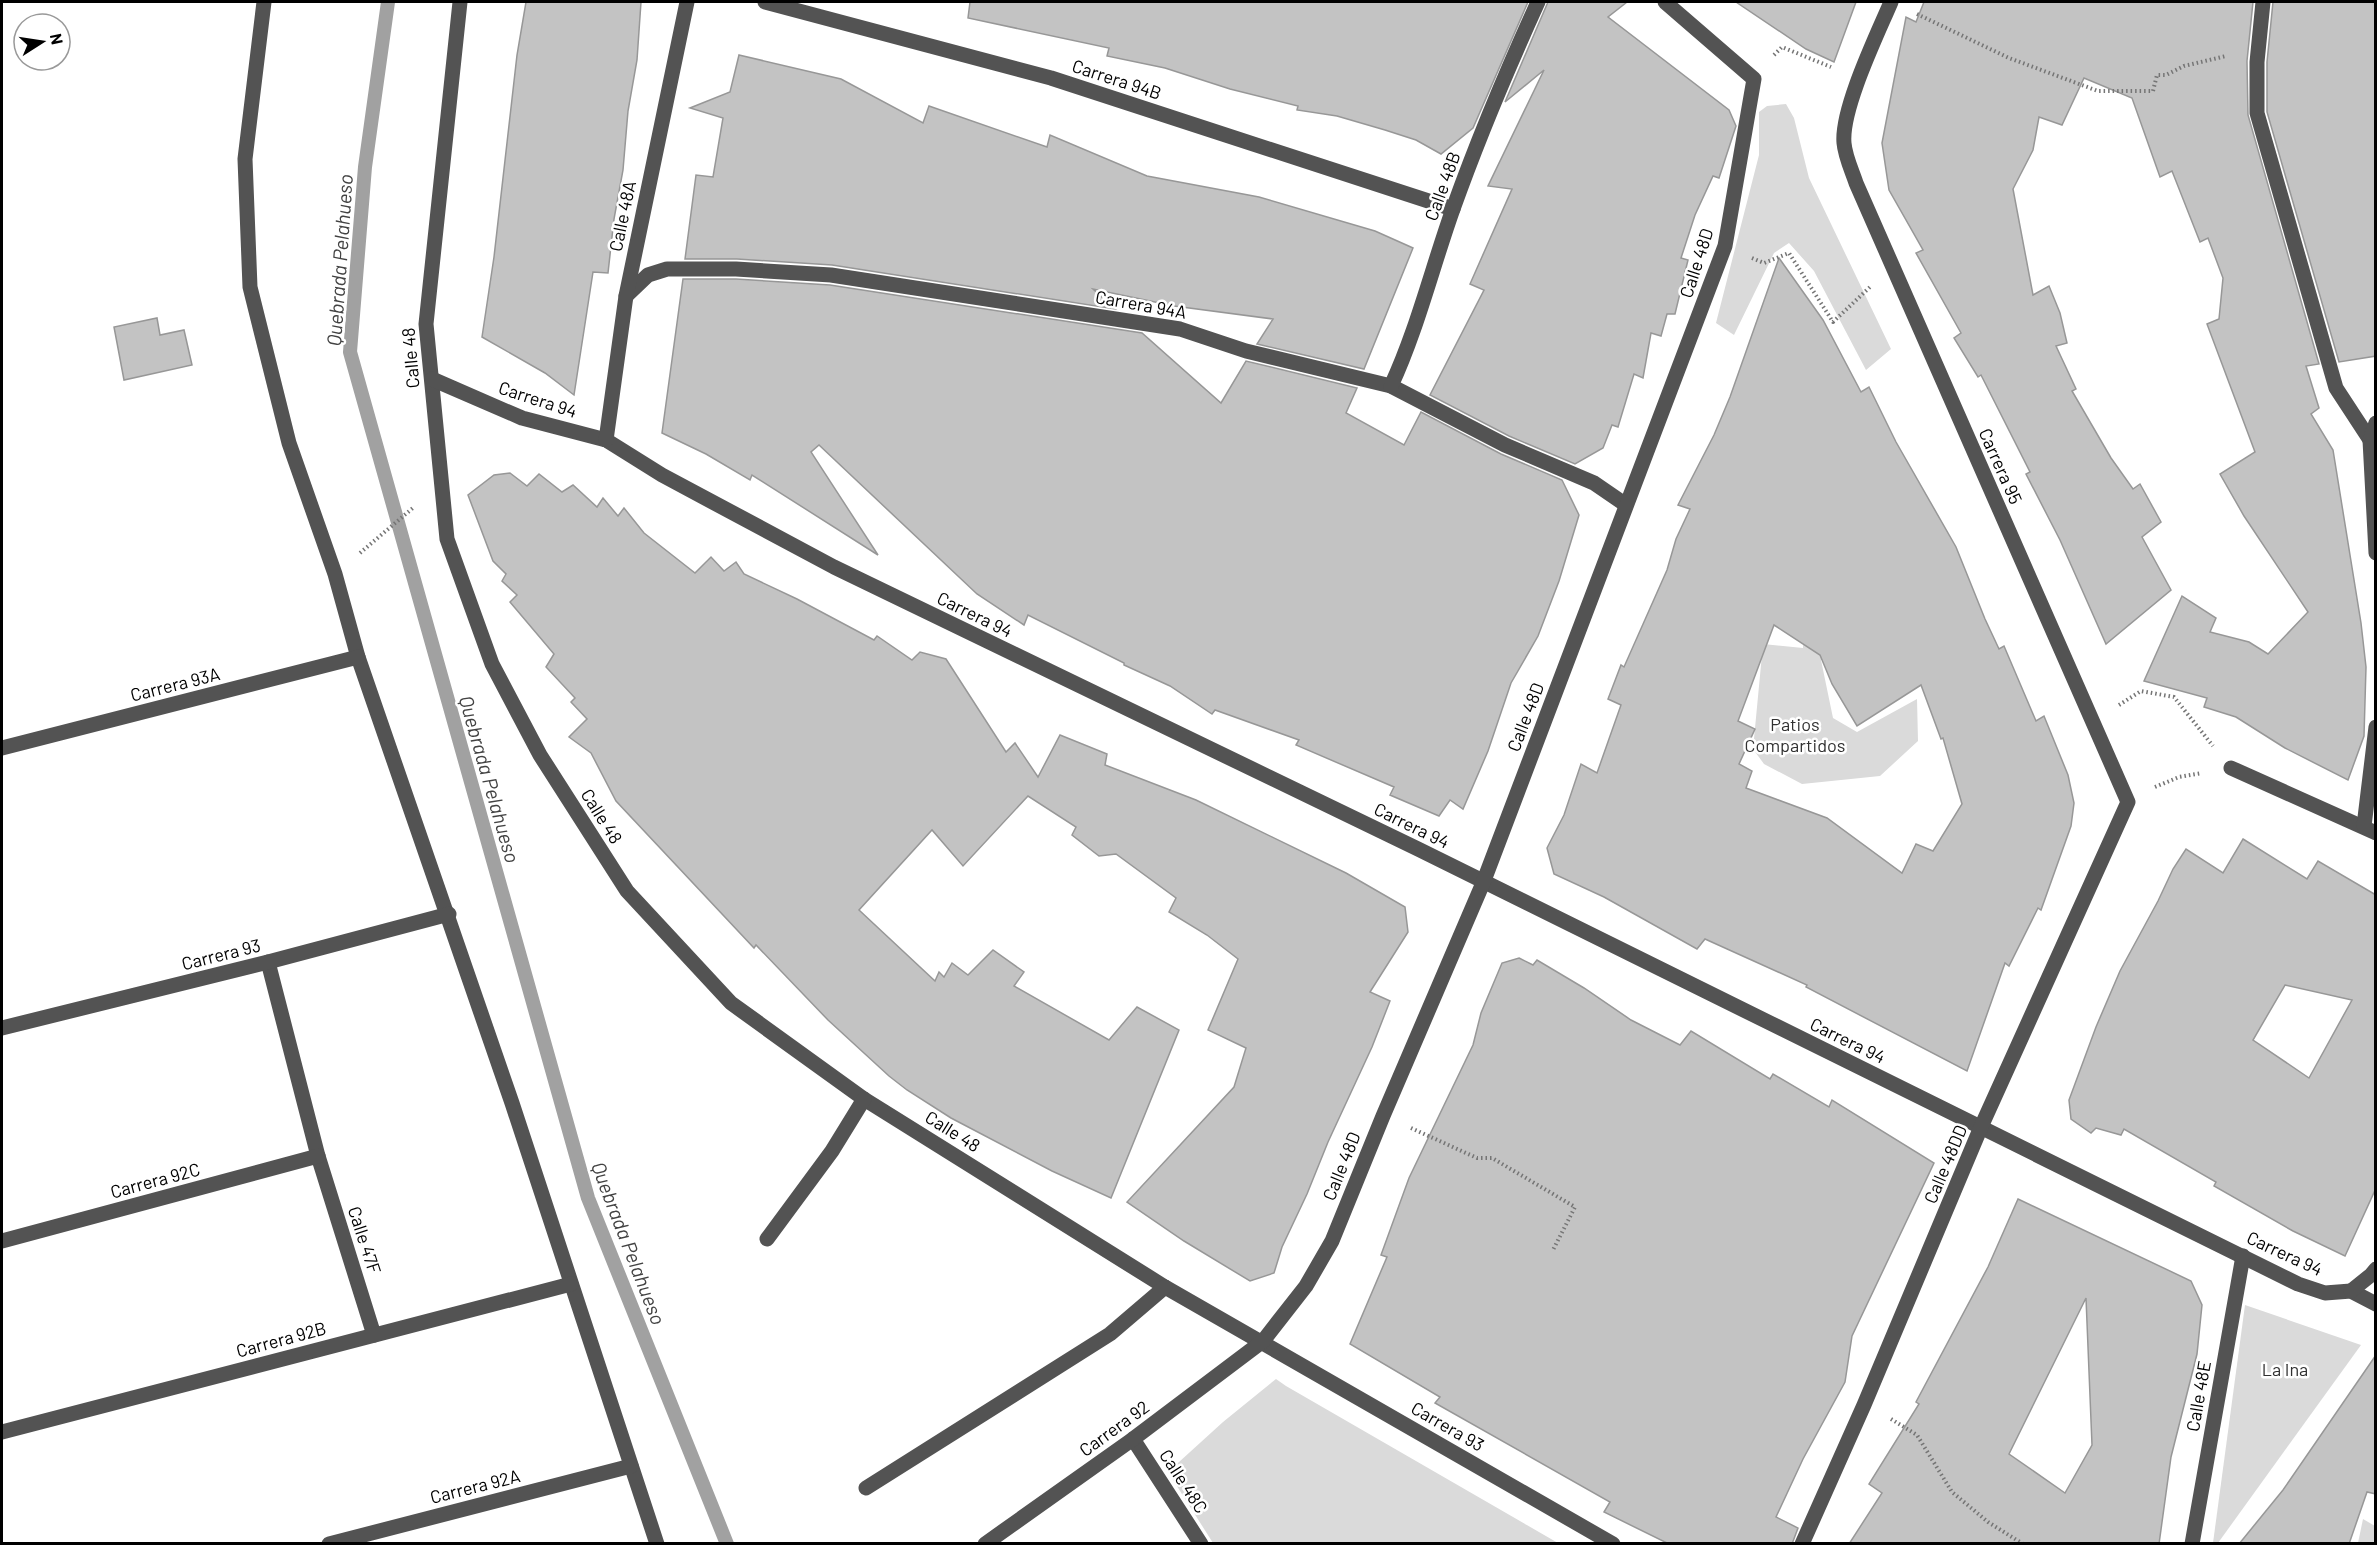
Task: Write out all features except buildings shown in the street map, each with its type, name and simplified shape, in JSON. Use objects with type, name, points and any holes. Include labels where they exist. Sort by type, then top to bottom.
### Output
[{"type":"street","points":[[264,2],[245,159],[250,287],[289,443],[335,574],[358,657],[449,914],[657,1544]]},
{"type":"street","name":"Calle 48","points":[[460,2],[426,324],[447,539],[492,664],[540,755],[627,891],[732,1003],[864,1099],[1165,1287],[1263,1341]]},
{"type":"street","name":"Calle 48A","points":[[606,440],[626,296],[687,2]]},
{"type":"street","name":"Carrera 94B","points":[[765,2],[1051,78],[1453,209]]},
{"type":"street","name":"Calle 48B","points":[[1391,386],[1403,360],[1453,209],[1498,90],[1538,2]]},
{"type":"street","points":[[1665,2],[1754,79]]},
{"type":"street","points":[[1859,79],[1891,2]]},
{"type":"street","points":[[2263,2],[2257,62],[2257,113],[2336,388],[2370,440]]},
{"type":"street","name":"Calle 48D","points":[[1263,1341],[1306,1286],[1332,1241],[1483,883],[1725,246],[1754,79]]},
{"type":"street","name":"Carrera 95","points":[[1859,79],[1845,122],[1844,143],[1856,183],[2128,802]]},
{"type":"street","name":"Carrera 94A","points":[[626,296],[648,276],[667,269],[736,269],[831,275],[1180,329],[1246,351],[1391,386],[1505,445],[1594,483],[1626,505]]},
{"type":"street","name":"Carrera 94","points":[[432,379],[522,418],[606,440],[662,475],[834,567],[2298,1284],[2325,1293],[2351,1291],[2376,1304]]},
{"type":"street","points":[[2376,423],[2370,440],[2376,553]]},
{"type":"street","name":"Carrera 93A","points":[[2,748],[358,657]]},
{"type":"street","points":[[2231,768],[2370,830],[2376,727]]},
{"type":"street","name":"Calle 48DD","points":[[1802,1544],[1864,1405],[1981,1127],[2128,802]]},
{"type":"street","name":"Carrera 93","points":[[2,1028],[449,914]]},
{"type":"street","name":"Calle 47F","points":[[268,962],[318,1156],[374,1335]]},
{"type":"street","points":[[767,1239],[832,1151],[864,1099]]},
{"type":"street","name":"Carrera 92C","points":[[2,1241],[318,1156]]},
{"type":"street","name":"Calle 48E","points":[[2192,1544],[2243,1256]]},
{"type":"street","points":[[2351,1291],[2372,1275],[2376,1269]]},
{"type":"street","name":"Carrera 92B","points":[[2,1432],[571,1284]]},
{"type":"street","points":[[866,1488],[1110,1334],[1165,1287]]},
{"type":"street","name":"Carrera 93","points":[[1263,1341],[1613,1544]]},
{"type":"street","name":"Carrera 92","points":[[986,1544],[1133,1439],[1263,1341]]},
{"type":"street","name":"Calle 48C","points":[[1133,1439],[1202,1544]]},
{"type":"street","name":"Carrera 92A","points":[[328,1544],[631,1466]]},
{"type":"path","points":[[1914,12],[2009,58],[2098,91],[2153,91],[2157,75],[2166,75],[2184,66],[2233,55],[2257,62]]},
{"type":"path","points":[[1754,79],[1782,47],[1859,79]]},
{"type":"path","points":[[1725,246],[1764,263],[1789,253],[1833,322],[1892,266]]},
{"type":"path","points":[[335,574],[442,483]]},
{"type":"path","points":[[2093,722],[2102,724],[2115,707],[2141,691],[2174,697],[2231,768],[2179,777],[2147,790],[2128,802]]},
{"type":"path","points":[[1383,1116],[1477,1158],[1492,1158],[1575,1207],[1553,1250]]},
{"type":"path","points":[[1864,1405],[1904,1425],[1917,1435],[1952,1492],[1988,1522],[2023,1544]]},
{"type":"green space","points":[[1786,104],[1794,118],[1809,178],[1891,349],[1866,370],[1814,271],[1789,243],[1774,253],[1734,335],[1716,323],[1759,155],[1759,112],[1767,106]]},
{"type":"green space","name":"Patios Compartidos","points":[[1803,567],[1856,626],[1821,660],[1833,718],[1857,732],[1917,699],[1918,741],[1880,776],[1802,784],[1764,764],[1753,749],[1763,644],[1803,648]]},
{"type":"green space","name":"La Ina","points":[[2245,1305],[2361,1345],[2218,1543],[2213,1543]]},
{"type":"green space","points":[[1276,1379],[1558,1543],[1213,1543],[1168,1472],[1223,1422]]},
{"type":"green space","points":[[2363,1519],[2375,1526],[2375,1543],[2358,1543]]},
{"type":"waterway","name":"Quebrada Pelahueso","points":[[388,2],[365,167],[350,352],[588,1198],[727,1544]]}]
